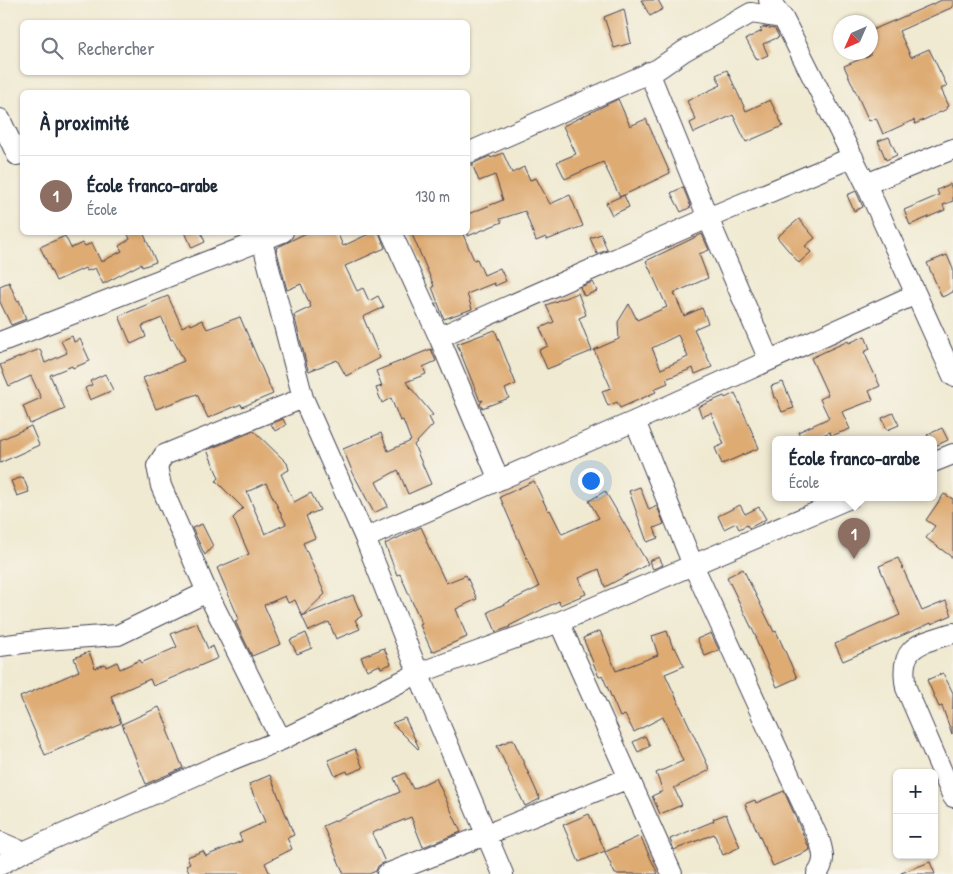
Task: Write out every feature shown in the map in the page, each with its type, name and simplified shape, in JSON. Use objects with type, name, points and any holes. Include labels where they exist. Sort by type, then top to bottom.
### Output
[{"type":"street","points":[[769,0],[783,18],[866,184],[953,376]]},
{"type":"street","points":[[470,152],[650,72],[752,13],[783,18]]},
{"type":"street","points":[[650,72],[708,218],[770,360]]},
{"type":"street","points":[[0,119],[13,156]]},
{"type":"street","points":[[866,184],[953,149]]},
{"type":"street","points":[[439,338],[708,218],[852,157]]},
{"type":"street","points":[[392,235],[439,338],[499,480]]},
{"type":"street","points":[[0,342],[256,237],[303,398],[365,538],[418,673],[503,874]]},
{"type":"street","points":[[365,538],[635,421],[916,294]]},
{"type":"street","points":[[281,740],[207,592],[161,486],[157,466],[164,455],[303,398]]},
{"type":"street","points":[[635,421],[693,565],[820,842],[824,856],[822,867],[817,874]]},
{"type":"street","points":[[937,460],[953,454]]},
{"type":"street","points":[[0,865],[23,852],[221,764],[281,740],[418,673],[559,622],[843,501]]},
{"type":"street","points":[[0,646],[45,640],[118,635],[207,592]]},
{"type":"street","points":[[559,622],[672,874]]},
{"type":"street","points":[[953,633],[914,648],[905,658],[903,673],[906,688],[953,797]]},
{"type":"street","points":[[387,874],[629,778]]},
{"type":"street","points":[[0,842],[23,852]]},
{"type":"building","points":[[641,0],[658,0],[663,9],[650,16]]},
{"type":"building","points":[[942,0],[953,0],[953,7],[899,31],[911,57],[929,49],[947,86],[941,89],[949,106],[946,107],[947,109],[915,124],[914,120],[883,134],[876,118],[869,121],[844,66],[858,60],[878,60],[878,28]]},
{"type":"building","points":[[624,9],[631,43],[614,48],[604,17]]},
{"type":"building","points":[[764,27],[775,29],[779,37],[763,44],[768,55],[757,60],[746,39],[762,31],[760,29]]},
{"type":"building","points":[[727,70],[746,111],[770,100],[783,126],[746,142],[733,115],[694,133],[690,123],[696,120],[687,101],[721,85],[716,75]]},
{"type":"building","points":[[618,99],[630,126],[646,119],[670,173],[620,197],[603,162],[565,179],[557,162],[576,154],[563,126]]},
{"type":"building","points":[[889,137],[897,155],[886,160],[878,141]]},
{"type":"building","points":[[503,153],[512,173],[524,167],[530,180],[536,178],[550,204],[570,195],[583,226],[547,240],[546,237],[536,241],[525,211],[500,219],[502,222],[468,236],[470,235],[470,213],[503,200],[495,175],[479,181],[472,164],[490,156],[491,158]]},
{"type":"building","points":[[950,184],[953,192],[953,201],[943,205],[945,210],[910,225],[904,210],[939,195],[937,190]]},
{"type":"building","points":[[683,187],[691,207],[681,212],[671,193]]},
{"type":"building","points":[[856,191],[863,207],[854,211],[847,195]]},
{"type":"building","points":[[624,195],[629,207],[612,215],[606,203]]},
{"type":"building","points":[[799,219],[815,238],[805,246],[811,252],[799,263],[777,237]]},
{"type":"building","points":[[601,234],[607,250],[597,254],[590,238]]},
{"type":"building","points":[[702,234],[709,250],[699,254],[708,278],[674,293],[684,316],[702,308],[708,323],[694,329],[712,367],[695,374],[693,368],[666,379],[668,383],[654,389],[656,392],[620,408],[617,402],[608,406],[602,391],[611,388],[594,350],[619,339],[618,322],[629,304],[637,320],[667,307],[646,261]],"holes":[[[678,335],[688,357],[661,369],[652,348]]]},
{"type":"building","points":[[128,235],[144,235],[156,262],[142,267],[141,264],[103,284],[95,268],[87,271],[85,268],[56,281],[40,247],[65,236],[71,248],[83,243],[85,246],[92,243],[101,262],[122,251],[119,246],[130,239]]},
{"type":"building","points":[[186,235],[202,235],[205,242],[192,248]]},
{"type":"building","points":[[302,235],[338,235],[343,246],[367,235],[380,235],[385,248],[345,266],[357,291],[363,288],[369,301],[378,296],[384,307],[363,317],[380,358],[346,376],[337,360],[309,371],[294,315],[311,307],[301,284],[287,290],[276,248]]},
{"type":"building","points":[[412,235],[463,235],[474,260],[477,259],[484,275],[500,268],[506,281],[495,286],[494,283],[467,294],[472,309],[444,319],[432,287],[434,286]]},
{"type":"building","points":[[947,255],[953,269],[953,292],[942,297],[927,263]]},
{"type":"building","points":[[9,282],[17,301],[19,300],[26,319],[11,325],[0,302],[0,286]]},
{"type":"building","points":[[593,282],[597,291],[584,296],[580,287]]},
{"type":"building","points":[[578,293],[586,315],[579,318],[592,351],[547,369],[539,350],[548,346],[540,328],[554,322],[546,305]]},
{"type":"building","points":[[168,296],[182,327],[202,320],[207,329],[240,317],[273,394],[242,407],[241,404],[208,418],[197,394],[156,409],[143,378],[184,361],[173,339],[171,340],[162,318],[142,326],[146,337],[131,344],[119,316]]},
{"type":"building","points":[[495,330],[516,384],[505,389],[509,398],[482,408],[480,404],[483,400],[480,401],[457,344]]},
{"type":"building","points":[[72,336],[74,342],[80,339],[90,361],[50,375],[65,409],[30,424],[23,406],[41,398],[31,376],[9,386],[0,365],[40,349],[45,363],[67,353],[61,341]]},
{"type":"building","points":[[865,336],[870,349],[864,352],[880,386],[869,391],[873,400],[842,412],[850,429],[831,436],[830,432],[820,436],[800,436],[798,432],[829,418],[820,399],[828,395],[811,358],[848,341],[849,343]]},
{"type":"building","points":[[431,349],[436,361],[423,367],[426,374],[406,382],[433,415],[429,417],[433,425],[414,445],[431,484],[408,494],[398,470],[376,482],[388,506],[374,513],[343,449],[381,433],[388,451],[411,441],[403,420],[400,421],[391,398],[382,403],[376,388],[382,386],[376,371]]},
{"type":"building","points":[[105,374],[113,390],[90,400],[85,388],[92,385],[90,381]]},
{"type":"building","points":[[783,382],[794,408],[782,412],[776,398],[774,398],[771,386]]},
{"type":"building","points":[[735,393],[759,448],[722,464],[715,448],[724,444],[711,413],[702,417],[698,407]]},
{"type":"building","points":[[893,413],[899,425],[887,430],[882,418]]},
{"type":"building","points":[[283,419],[286,425],[275,431],[271,424]]},
{"type":"building","points":[[31,426],[39,445],[0,463],[0,440]]},
{"type":"building","points":[[942,428],[948,440],[937,445],[937,436],[927,435]]},
{"type":"building","points":[[254,431],[287,463],[289,470],[281,474],[294,502],[311,493],[320,510],[306,516],[315,538],[303,543],[325,594],[302,616],[295,600],[288,603],[285,596],[264,605],[281,644],[252,656],[235,621],[239,619],[217,568],[249,554],[233,518],[243,508],[216,481],[219,478],[207,450]],"holes":[[[266,483],[286,524],[265,534],[247,492]]]},
{"type":"building","points":[[23,477],[29,492],[17,496],[11,481]]},
{"type":"building","points":[[534,481],[548,511],[550,510],[562,534],[599,518],[589,501],[605,491],[648,564],[605,587],[599,569],[579,578],[586,594],[560,605],[559,601],[510,627],[496,632],[488,612],[539,587],[500,497]]},
{"type":"building","points":[[640,487],[649,510],[657,506],[664,524],[654,528],[658,538],[647,542],[629,491]]},
{"type":"building","points":[[944,494],[953,499],[953,558],[926,538],[935,526],[926,520]]},
{"type":"building","points":[[740,505],[745,514],[759,507],[766,519],[749,528],[747,525],[739,529],[736,523],[724,529],[718,516]]},
{"type":"building","points":[[202,524],[213,546],[205,555],[192,528]]},
{"type":"building","points":[[421,527],[446,583],[466,575],[477,599],[456,609],[467,637],[432,652],[420,625],[422,624],[400,574],[397,575],[385,544]]},
{"type":"building","points":[[659,557],[663,565],[653,569],[649,561]]},
{"type":"building","points":[[898,558],[922,611],[946,601],[952,615],[843,661],[835,644],[900,615],[879,566]]},
{"type":"building","points":[[743,569],[774,632],[776,631],[797,678],[777,687],[757,639],[727,577]]},
{"type":"building","points":[[353,595],[362,616],[355,620],[360,629],[336,639],[329,622],[309,631],[302,616]]},
{"type":"building","points":[[197,623],[208,649],[213,646],[218,658],[153,686],[150,679],[111,696],[121,723],[45,755],[20,697],[79,671],[74,658],[89,652],[95,668],[105,664],[106,667],[117,662],[120,669],[140,660],[141,663],[177,647],[171,634]]},
{"type":"building","points":[[600,631],[616,671],[658,655],[652,636],[667,631],[673,648],[675,647],[684,666],[665,674],[710,770],[674,788],[682,805],[660,814],[652,796],[663,791],[656,773],[683,761],[663,717],[634,732],[625,715],[620,717],[602,675],[599,677],[583,638]]},
{"type":"building","points":[[306,633],[312,648],[297,654],[290,640]]},
{"type":"building","points":[[711,633],[719,650],[705,656],[697,639]]},
{"type":"building","points":[[384,648],[391,664],[381,668],[380,665],[367,670],[361,657]]},
{"type":"building","points":[[943,673],[953,693],[952,734],[942,706],[939,707],[927,680]]},
{"type":"building","points":[[159,707],[183,768],[146,784],[122,724]]},
{"type":"building","points":[[405,718],[419,748],[418,749],[392,723]]},
{"type":"building","points":[[645,736],[650,746],[638,752],[633,742]]},
{"type":"building","points":[[513,739],[540,799],[525,806],[497,746]]},
{"type":"building","points":[[355,749],[363,768],[348,774],[347,771],[335,776],[328,760]]},
{"type":"building","points":[[405,773],[413,789],[436,778],[461,832],[423,847],[411,817],[372,833],[385,862],[378,866],[376,871],[369,874],[344,874],[323,826],[400,792],[394,778]]},
{"type":"building","points":[[270,775],[294,835],[287,838],[292,849],[265,863],[270,874],[190,874],[186,865],[190,863],[187,857],[203,851],[206,856],[242,841],[239,834],[265,822],[249,784]]},
{"type":"building","points":[[784,791],[810,850],[773,866],[745,804],[755,800],[756,803]]},
{"type":"building","points":[[589,814],[605,851],[579,862],[563,825]]},
{"type":"building","points":[[726,814],[740,847],[723,855],[714,834],[674,850],[670,839],[714,821],[713,819]]},
{"type":"building","points":[[640,836],[658,874],[615,874],[605,852]]},
{"type":"building","points":[[930,862],[935,874],[901,874],[901,873]]},
{"type":"place","name":"École franco-arabe","points":[[854,559]]}]
